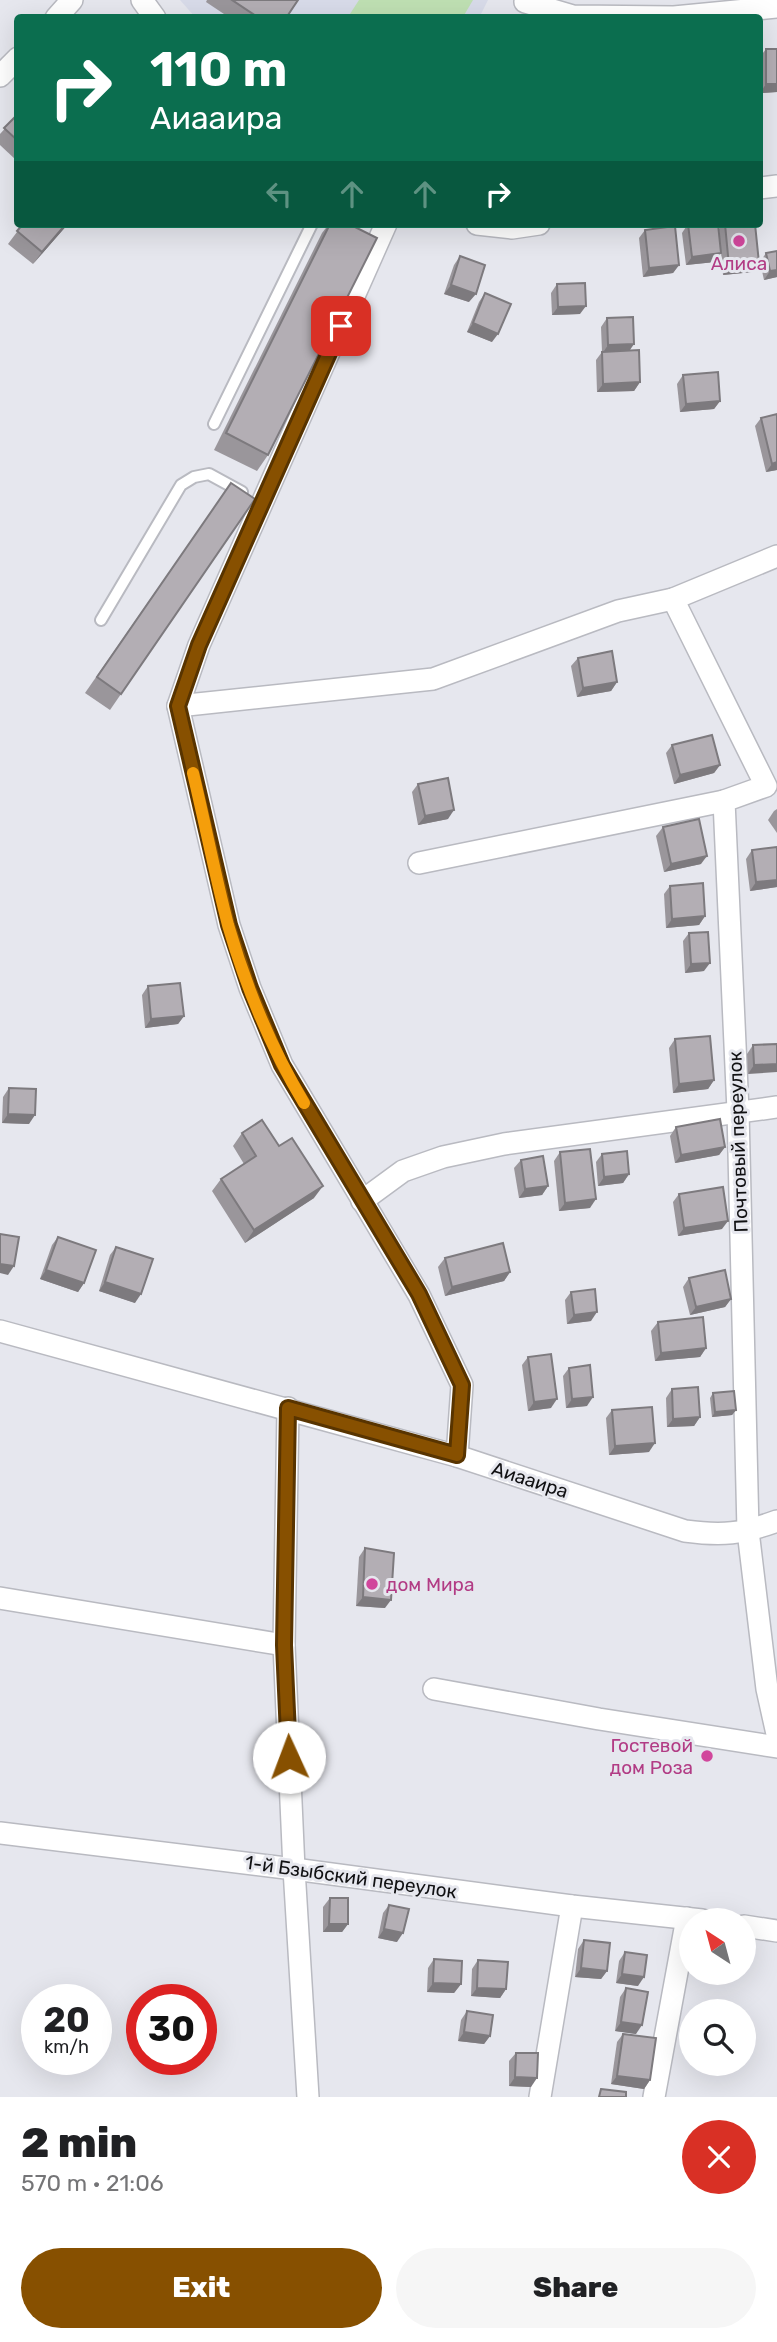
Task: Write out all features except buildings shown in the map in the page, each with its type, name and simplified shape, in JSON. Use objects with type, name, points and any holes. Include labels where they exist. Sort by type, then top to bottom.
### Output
[{"type":"street","points":[[60,14],[72,0]]},
{"type":"street","points":[[522,7],[562,14]]},
{"type":"street","points":[[711,14],[777,7]]},
{"type":"street","points":[[0,76],[14,62]]},
{"type":"street","points":[[384,228],[199,645],[178,706],[229,925],[250,988],[282,1065],[419,1294],[462,1385],[457,1455]]},
{"type":"street","points":[[178,706],[433,679],[618,611],[673,599],[777,556]]},
{"type":"street","points":[[419,863],[724,801],[771,788],[673,599]]},
{"type":"street","name":"Почтовый переулок","points":[[724,801],[738,1111],[748,1531],[767,1689],[777,1734]]},
{"type":"street","points":[[362,1201],[403,1171],[443,1157],[504,1144],[777,1107]]},
{"type":"street","name":"Аиааира","points":[[0,1331],[457,1455],[685,1531],[718,1535],[748,1531],[777,1521]]},
{"type":"street","points":[[288,1408],[284,1645],[293,1868],[308,2097]]},
{"type":"street","points":[[0,1598],[284,1645]]},
{"type":"street","points":[[434,1689],[777,1747]]},
{"type":"street","name":"1-й Бзыбский переулок","points":[[0,1833],[679,1917]]},
{"type":"street","points":[[540,2097],[572,1906]]},
{"type":"street","points":[[756,1928],[777,1931]]},
{"type":"street","points":[[654,2097],[680,1985]]},
{"type":"lane","points":[[214,424],[310,228]]},
{"type":"lane","points":[[102,620],[181,485],[187,480],[209,474],[262,503]]},
{"type":"shaded area","points":[[180,0],[488,0],[481,14],[192,14]]},
{"type":"green space","points":[[359,0],[473,0],[465,14],[350,14]]},
{"type":"slow traffic","points":[[193,773],[229,925],[250,988],[282,1065],[304,1103]]},
{"type":"place","name":"Алиса","points":[[739,241]]},
{"type":"place","name":"дом Мира","points":[[372,1584]]},
{"type":"place","name":"Гостевой дом Роза","points":[[707,1756]]},
{"type":"route","points":[[289,1757],[284,1645],[288,1408],[457,1455],[462,1385],[419,1294],[282,1065],[250,988],[229,925],[178,706],[199,645],[341,326]]}]
